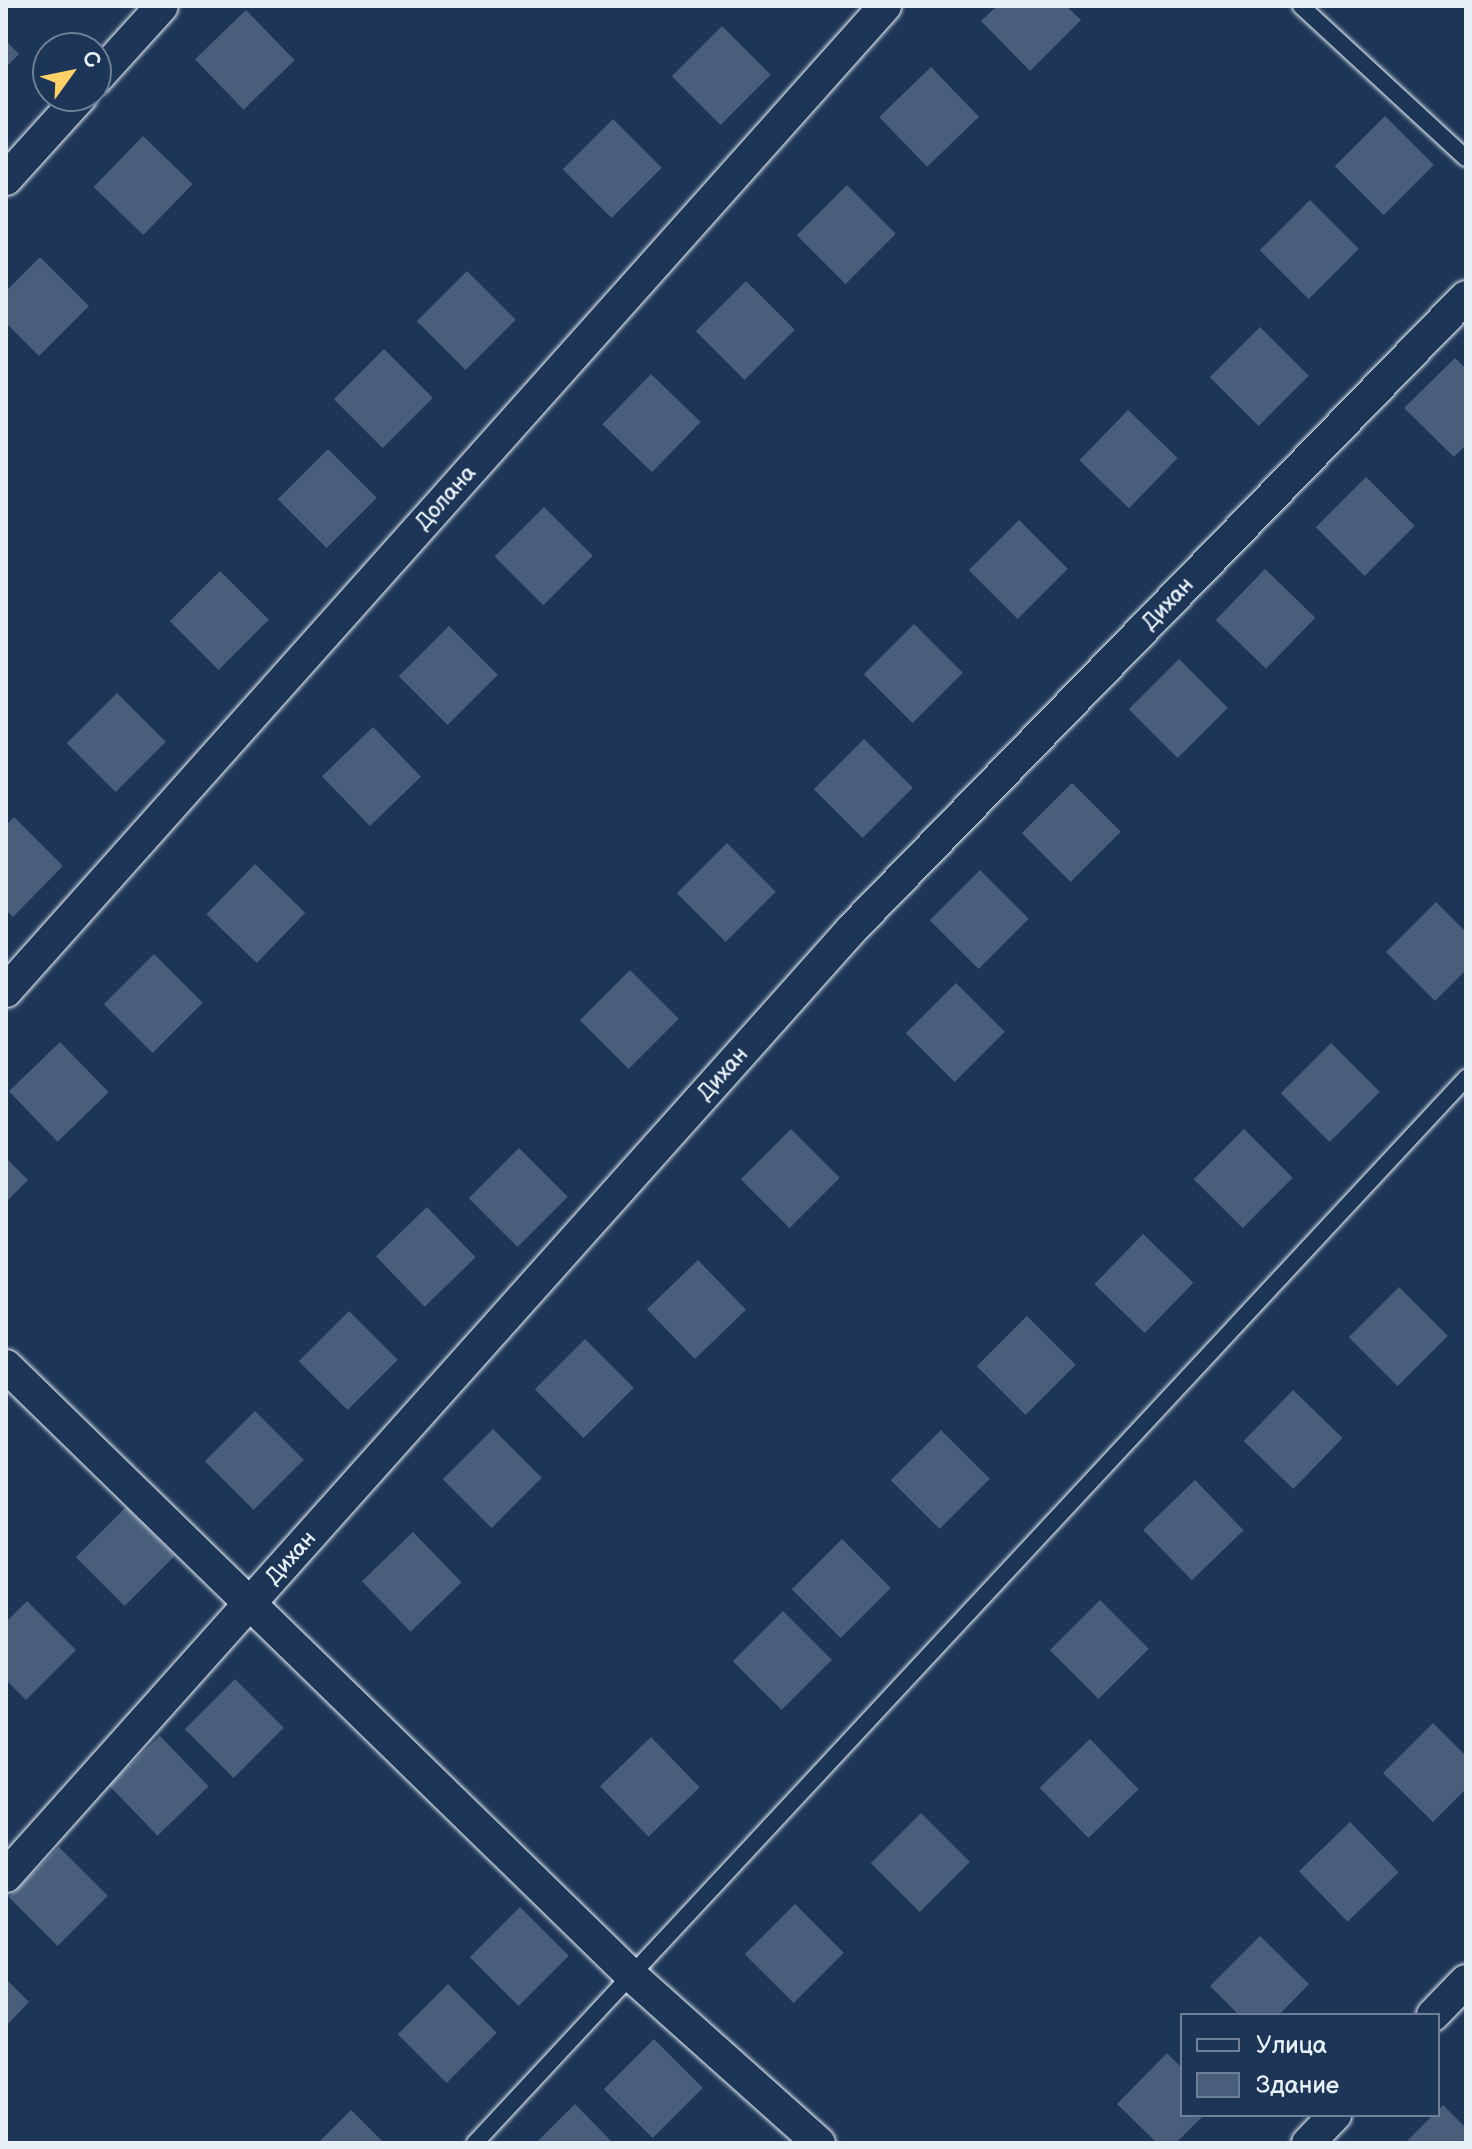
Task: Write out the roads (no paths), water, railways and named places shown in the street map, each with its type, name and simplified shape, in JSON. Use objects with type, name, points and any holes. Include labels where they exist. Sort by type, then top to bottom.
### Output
[{"type":"street","points":[[112,61],[162,6]]},
{"type":"street","name":"Долана","points":[[6,991],[885,6]]},
{"type":"street","points":[[6,179],[67,112]]},
{"type":"street","name":"Дихан","points":[[6,1876],[852,929],[1466,297]]},
{"type":"street","points":[[6,1366],[632,1976],[819,2143]]},
{"type":"street","points":[[1435,2013],[1466,1981]]},
{"type":"street","points":[[1308,2143],[1333,2117]]},
{"type":"lane","points":[[1301,6],[1466,158]]},
{"type":"lane","points":[[475,2143],[1466,1078]]}]
